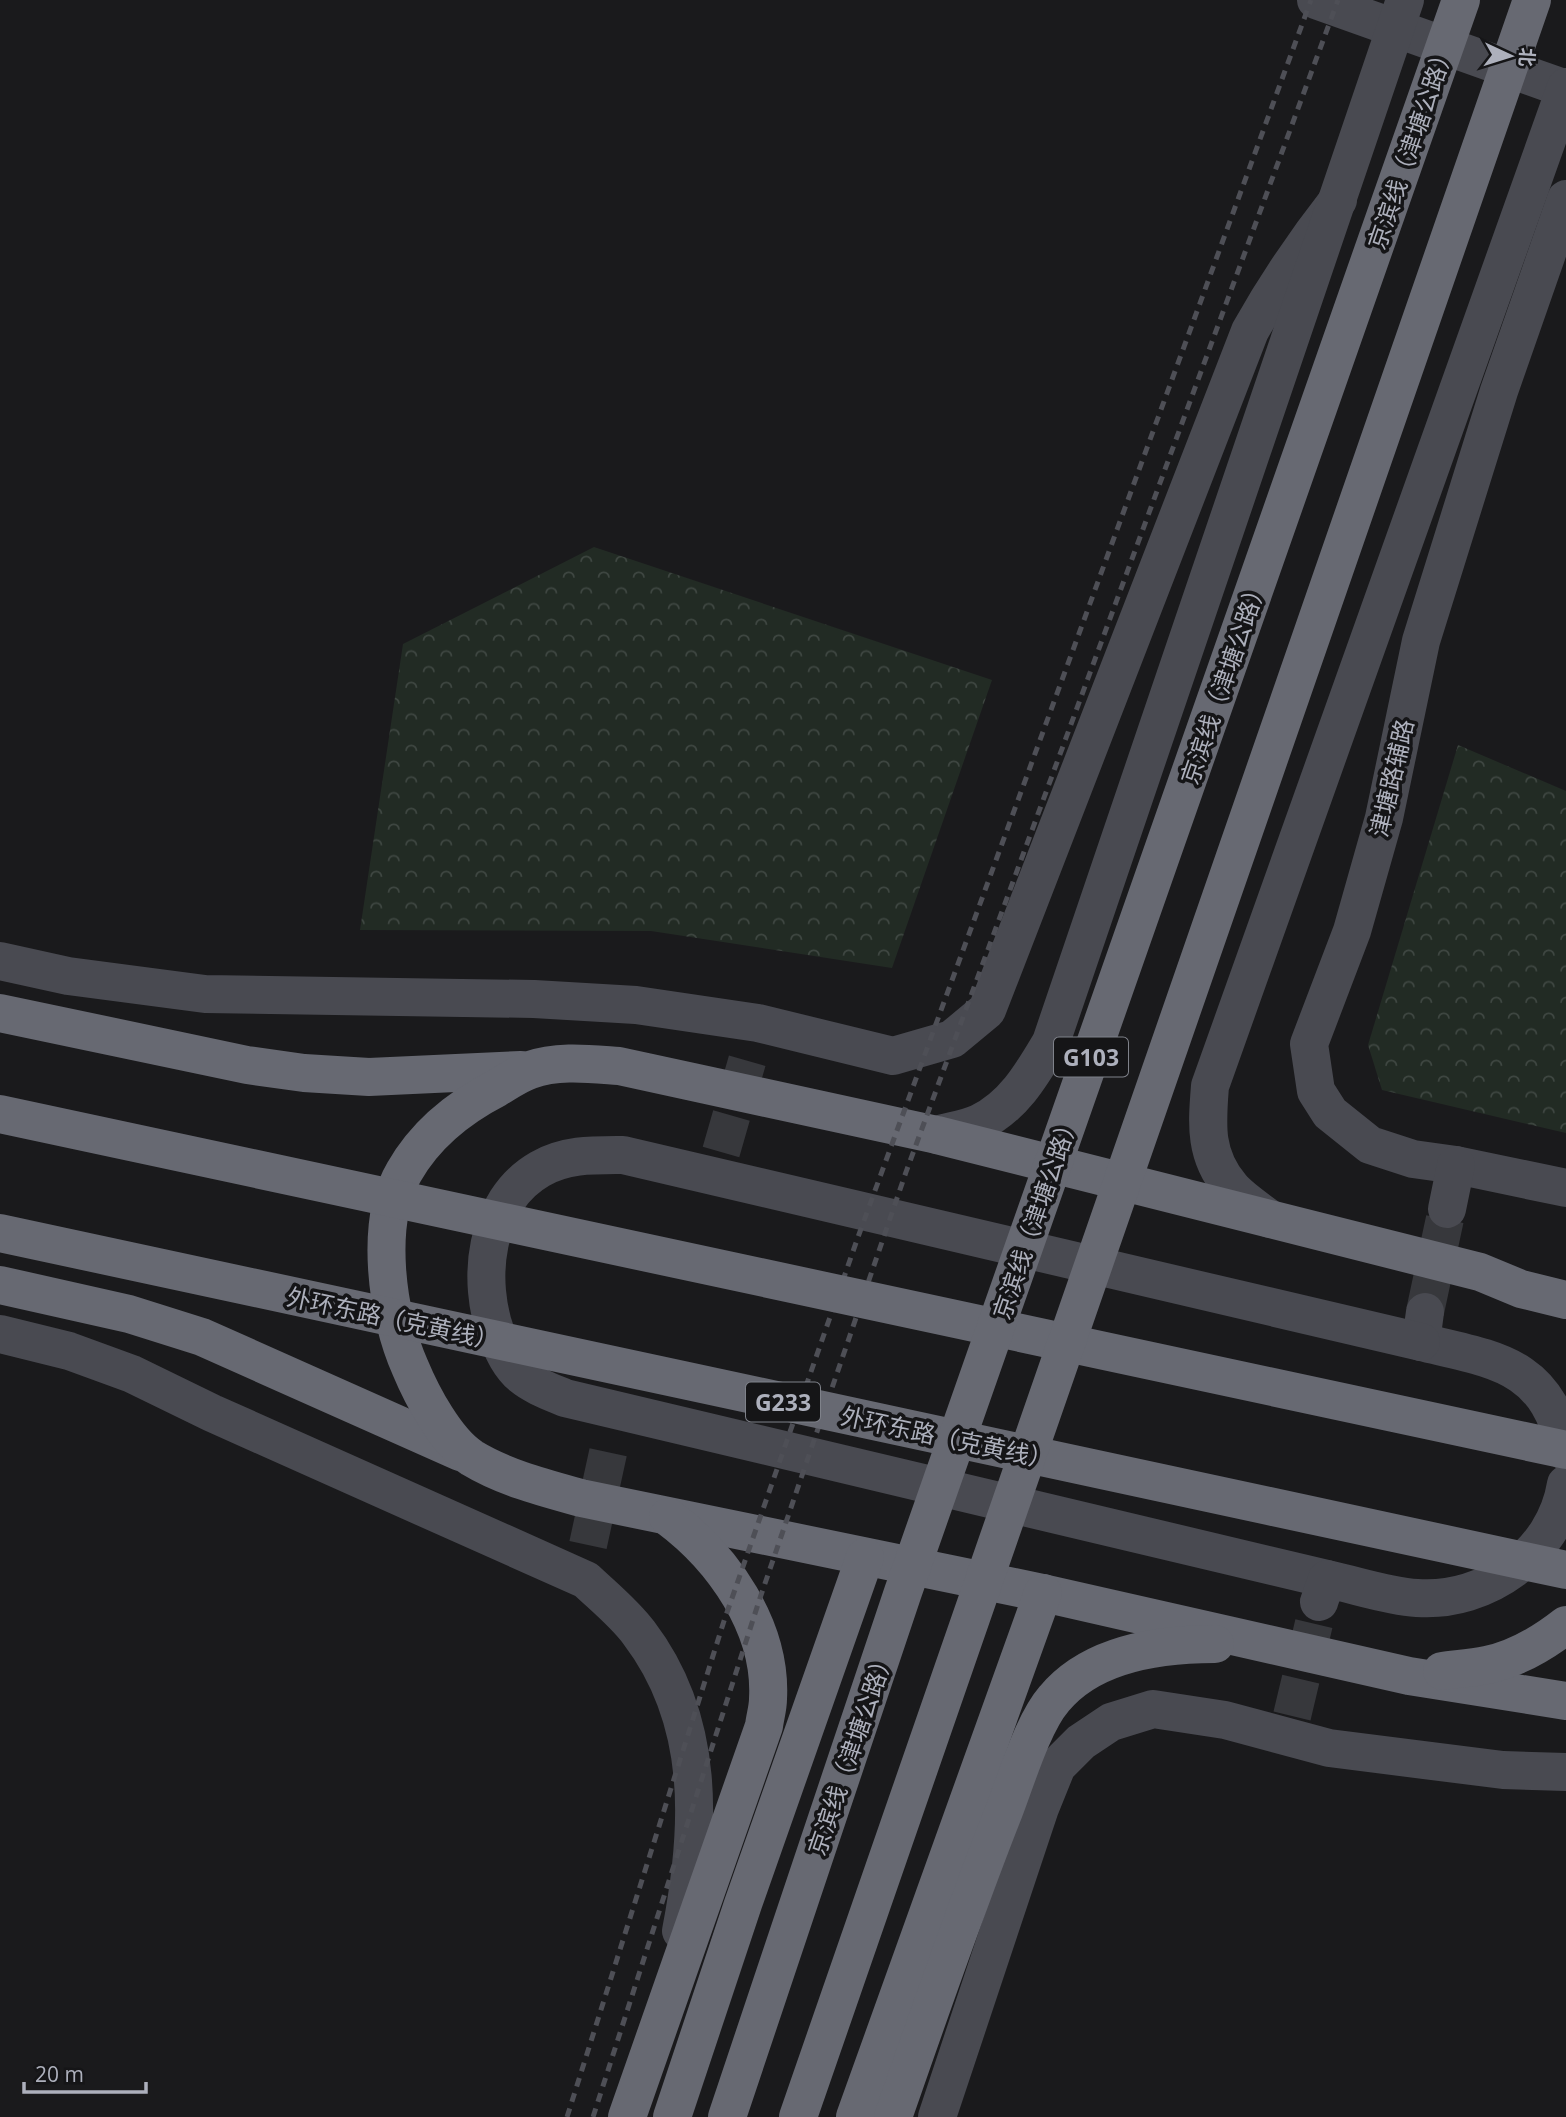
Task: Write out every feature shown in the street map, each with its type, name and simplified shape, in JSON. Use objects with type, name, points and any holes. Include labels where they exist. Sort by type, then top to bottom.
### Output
[{"type":"highway","name":"京滨线（津塘公路）","points":[[727,2117],[908,1579],[1461,0]]},
{"type":"highway","name":"G103","points":[[798,2117],[1532,0]]},
{"type":"highway","points":[[0,1013],[247,1065],[304,1073],[369,1077],[530,1070],[575,1063],[619,1066],[937,1135],[1480,1272],[1521,1289],[1566,1300]]},
{"type":"highway","points":[[470,1457],[437,1421],[418,1387],[402,1349],[390,1303],[386,1265],[392,1202],[403,1172],[446,1120],[482,1096],[530,1070]]},
{"type":"highway","points":[[0,1114],[1566,1451]]},
{"type":"highway","name":"外环东路（克黄线）","points":[[0,1233],[1566,1570]]},
{"type":"highway","points":[[0,1285],[129,1314],[202,1337],[538,1486],[1043,1593],[1409,1676],[1566,1701]]},
{"type":"highway","points":[[1521,1289],[1566,1322]]},
{"type":"highway","points":[[627,2117],[764,1726],[768,1698],[758,1634],[743,1602],[711,1555],[666,1515]]},
{"type":"highway","points":[[672,2117],[743,1904],[865,1557]]},
{"type":"highway","points":[[855,2117],[1043,1593]]},
{"type":"highway","points":[[1409,1676],[1489,1665],[1543,1642],[1566,1625]]},
{"type":"highway","points":[[893,2117],[958,1928],[1035,1732],[1053,1700],[1082,1674],[1137,1651],[1213,1644],[1283,1647]]},
{"type":"street","points":[[1270,1219],[1231,1188],[1218,1167],[1208,1144],[1210,1086],[1566,88],[1400,15],[1316,0]]},
{"type":"street","points":[[937,1135],[977,1124],[1001,1110],[1028,1081],[1051,1042],[1400,15]]},
{"type":"street","name":"津塘路辅路","points":[[1566,199],[1499,391],[1425,628],[1384,818],[1352,931],[1309,1044],[1316,1091],[1330,1113],[1370,1145],[1413,1158],[1566,1188]]},
{"type":"street","points":[[0,961],[68,976],[205,994],[534,999],[636,1005],[755,1034],[893,1056],[952,1039],[987,1010],[1250,331],[1299,251],[1338,200]]},
{"type":"street","points":[[1566,1451],[1555,1415],[1545,1396],[1530,1380],[1513,1369],[1423,1327],[719,1164],[623,1155],[565,1158],[539,1170],[519,1186],[504,1205],[491,1235],[486,1284],[491,1320],[504,1354],[522,1376],[615,1425],[1323,1590],[1415,1598],[1456,1596],[1471,1591],[1503,1576],[1531,1554],[1546,1537],[1564,1499],[1566,1484]]},
{"type":"street","points":[[1447,1209],[1456,1165]]},
{"type":"street","points":[[0,1334],[69,1351],[132,1374],[212,1413],[587,1562],[664,1672],[685,1724],[696,1807],[689,1892],[668,1999]]},
{"type":"street","points":[[937,2117],[1040,1808],[1057,1766],[1081,1742],[1111,1722],[1153,1709],[1291,1727],[1329,1748],[1503,1770],[1566,1772]]},
{"type":"green space","points":[[594,547],[992,680],[892,968],[651,931],[360,930],[403,644]]},
{"type":"green space","points":[[1458,745],[1566,791],[1566,1133],[1382,1090],[1368,1045]]},
{"type":"tunnel","points":[[721,1152],[752,1044]]},
{"type":"tunnel","points":[[1425,1312],[1447,1209]]},
{"type":"tunnel","points":[[588,1545],[611,1439]]},
{"type":"tunnel","points":[[1292,1716],[1319,1602]]},
{"type":"railway","points":[[567,2117],[724,1621],[858,1237],[1311,0]]},
{"type":"railway","points":[[593,2117],[760,1598],[906,1172],[1338,0]]}]
